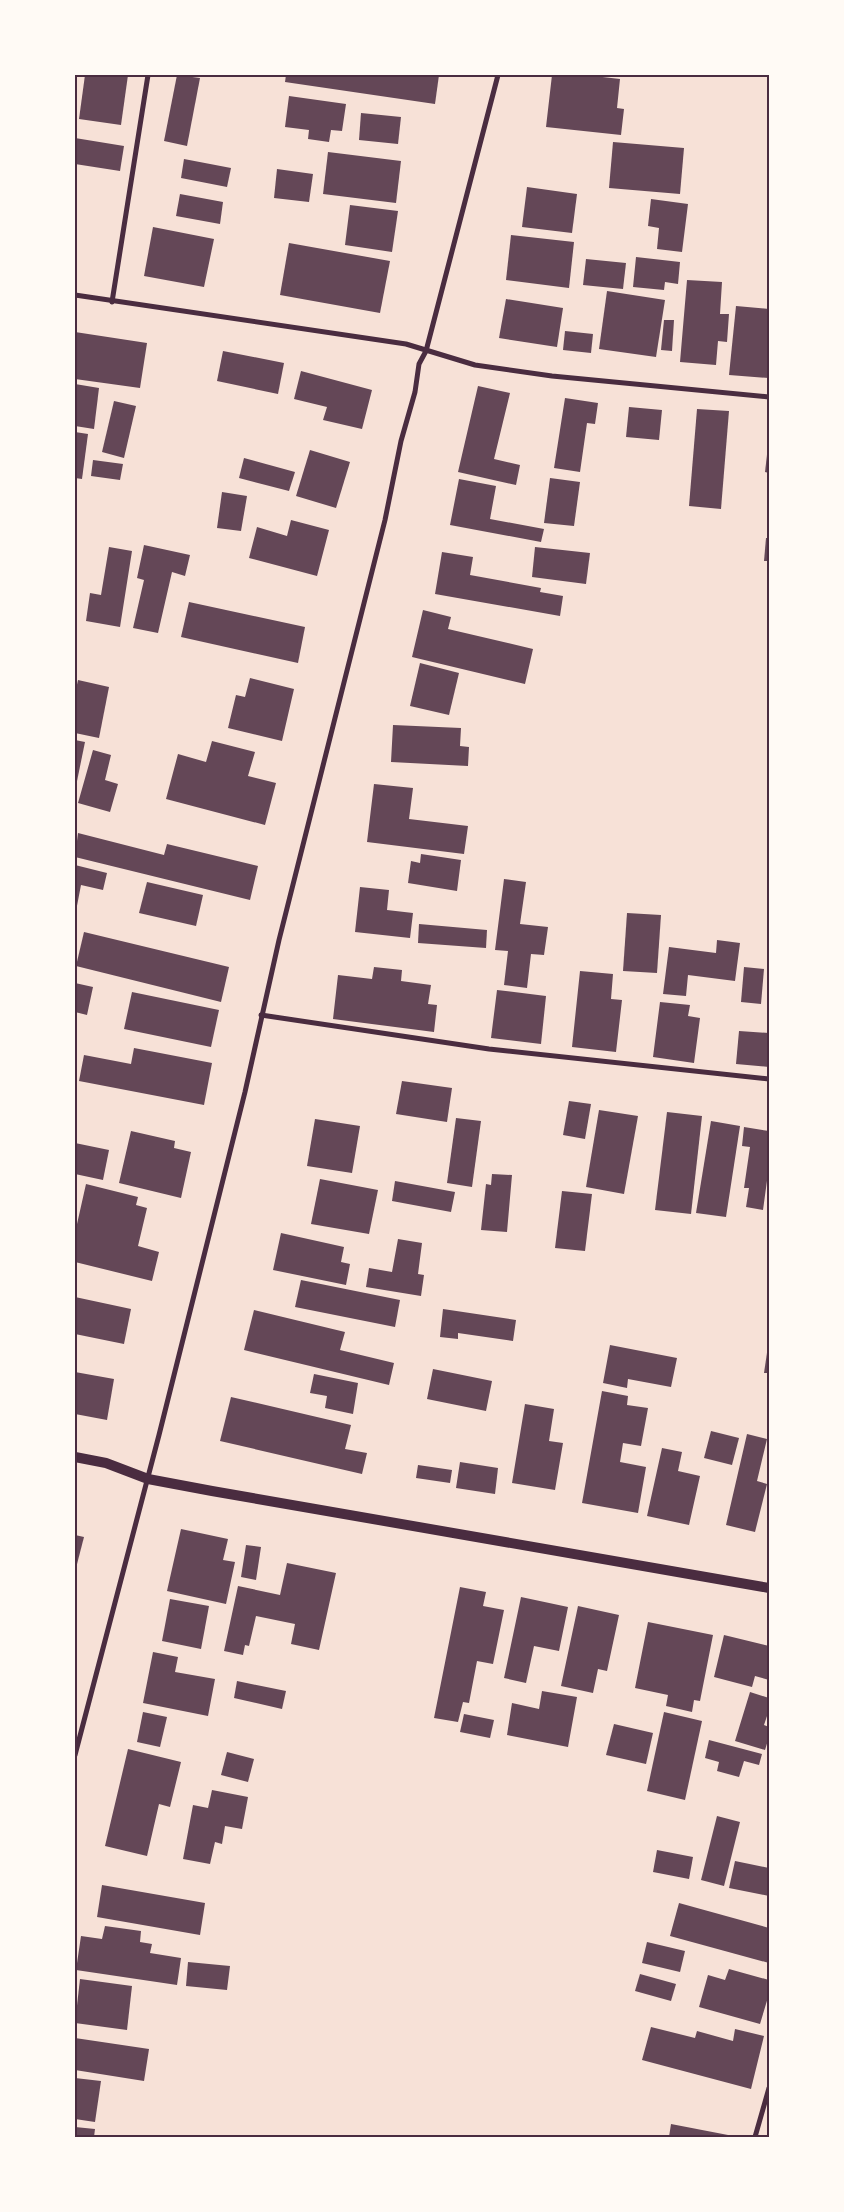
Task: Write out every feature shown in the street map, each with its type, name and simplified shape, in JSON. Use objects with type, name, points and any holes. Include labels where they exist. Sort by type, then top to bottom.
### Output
[{"type":"main road","points":[[75,1457],[106,1463],[148,1479],[769,1588]]},
{"type":"street","points":[[112,302],[148,75]]},
{"type":"street","points":[[75,1755],[148,1479],[245,1092],[261,1015],[385,520],[401,441],[414,392],[418,364],[426,350],[498,75]]},
{"type":"street","points":[[75,295],[112,302],[406,344],[475,365],[552,376],[769,397]]},
{"type":"street","points":[[261,1015],[489,1049],[769,1079]]},
{"type":"street","points":[[755,2137],[769,2088]]},
{"type":"building","points":[[85,75],[128,75],[121,125],[79,119]]},
{"type":"building","points":[[177,75],[200,78],[187,146],[164,141]]},
{"type":"building","points":[[286,75],[439,75],[435,104],[285,82]]},
{"type":"building","points":[[552,75],[585,75],[620,79],[617,108],[624,109],[621,135],[546,127]]},
{"type":"building","points":[[289,96],[346,104],[342,131],[331,130],[329,142],[308,139],[309,130],[285,127]]},
{"type":"building","points":[[361,113],[401,117],[398,144],[359,140]]},
{"type":"building","points":[[75,138],[124,146],[120,171],[75,164]]},
{"type":"building","points":[[613,142],[684,148],[680,194],[609,188]]},
{"type":"building","points":[[328,152],[401,161],[396,203],[323,194]]},
{"type":"building","points":[[184,159],[231,168],[227,187],[181,178]]},
{"type":"building","points":[[277,169],[313,174],[309,202],[274,198]]},
{"type":"building","points":[[527,187],[577,194],[572,233],[522,227]]},
{"type":"building","points":[[180,194],[223,202],[220,224],[176,216]]},
{"type":"building","points":[[651,199],[688,204],[682,252],[657,249],[659,228],[648,226]]},
{"type":"building","points":[[350,205],[398,211],[392,252],[345,245]]},
{"type":"building","points":[[153,227],[214,239],[204,287],[144,276]]},
{"type":"building","points":[[511,235],[574,242],[569,288],[506,280]]},
{"type":"building","points":[[289,243],[390,261],[380,313],[280,295]]},
{"type":"building","points":[[636,257],[680,262],[678,284],[665,282],[664,290],[633,287]]},
{"type":"building","points":[[586,259],[626,263],[623,289],[583,285]]},
{"type":"building","points":[[687,280],[722,282],[720,314],[729,314],[727,342],[718,341],[716,365],[680,362]]},
{"type":"building","points":[[607,291],[665,300],[656,357],[599,349]]},
{"type":"building","points":[[506,299],[563,308],[557,347],[499,338]]},
{"type":"building","points":[[736,306],[769,309],[769,378],[729,375]]},
{"type":"building","points":[[664,320],[674,320],[672,351],[661,350]]},
{"type":"building","points":[[565,331],[593,334],[591,353],[563,350]]},
{"type":"building","points":[[75,332],[147,343],[140,388],[75,379]]},
{"type":"building","points":[[223,351],[284,363],[278,394],[217,381]]},
{"type":"building","points":[[301,371],[372,390],[362,429],[323,420],[327,407],[294,399]]},
{"type":"building","points":[[75,384],[99,388],[94,429],[75,426]]},
{"type":"building","points":[[478,386],[510,393],[494,459],[520,465],[516,485],[458,472]]},
{"type":"building","points":[[565,398],[598,403],[595,424],[587,423],[580,472],[554,468]]},
{"type":"building","points":[[114,401],[136,406],[124,458],[102,452]]},
{"type":"building","points":[[629,407],[662,410],[659,440],[626,437]]},
{"type":"building","points":[[697,409],[729,411],[721,509],[689,506]]},
{"type":"building","points":[[75,432],[88,434],[82,479],[75,478]]},
{"type":"building","points":[[769,446],[769,473],[765,472]]},
{"type":"building","points":[[310,450],[350,462],[336,508],[296,496]]},
{"type":"building","points":[[244,458],[295,472],[289,491],[239,478]]},
{"type":"building","points":[[93,460],[123,464],[120,480],[91,476]]},
{"type":"building","points":[[550,478],[580,482],[574,526],[544,523]]},
{"type":"building","points":[[459,479],[496,486],[490,519],[544,529],[541,542],[450,525]]},
{"type":"building","points":[[222,492],[247,496],[241,531],[217,528]]},
{"type":"building","points":[[291,520],[329,530],[317,576],[249,558],[257,527],[287,536]]},
{"type":"building","points":[[766,538],[769,538],[769,561],[764,561]]},
{"type":"building","points":[[144,545],[190,555],[185,576],[172,572],[158,633],[133,628],[144,580],[137,578]]},
{"type":"building","points":[[109,547],[132,551],[120,627],[86,621],[90,593],[101,595]]},
{"type":"building","points":[[535,547],[590,553],[586,584],[532,577]]},
{"type":"building","points":[[442,552],[473,557],[470,575],[541,588],[540,592],[563,596],[560,616],[435,594]]},
{"type":"building","points":[[189,602],[305,627],[298,663],[181,637]]},
{"type":"building","points":[[423,610],[451,617],[448,629],[533,649],[525,684],[412,657]]},
{"type":"building","points":[[420,663],[459,673],[449,715],[410,706]]},
{"type":"building","points":[[250,678],[294,689],[282,741],[228,728],[236,695],[245,697]]},
{"type":"building","points":[[78,680],[109,687],[99,738],[75,733],[75,694]]},
{"type":"building","points":[[393,725],[461,728],[460,746],[469,747],[468,766],[391,762]]},
{"type":"building","points":[[75,740],[85,742],[76,786],[75,785]]},
{"type":"building","points":[[212,741],[255,752],[248,776],[276,783],[265,825],[166,799],[178,754],[206,762]]},
{"type":"building","points":[[93,750],[111,755],[105,780],[118,784],[110,812],[78,803]]},
{"type":"building","points":[[374,784],[413,788],[409,819],[468,826],[464,854],[367,842]]},
{"type":"building","points":[[78,833],[164,855],[167,844],[258,866],[250,900],[75,857]]},
{"type":"building","points":[[421,854],[461,860],[457,891],[408,883],[411,861],[420,863]]},
{"type":"building","points":[[75,865],[107,873],[103,890],[81,885],[76,911]]},
{"type":"building","points":[[504,879],[526,882],[520,924],[548,927],[544,955],[531,954],[527,988],[504,985],[508,951],[495,950]]},
{"type":"building","points":[[147,882],[203,895],[196,926],[139,913]]},
{"type":"building","points":[[360,887],[389,890],[387,910],[413,913],[410,938],[355,932]]},
{"type":"building","points":[[627,913],[661,915],[657,973],[623,971]]},
{"type":"building","points":[[419,924],[487,930],[486,948],[418,943]]},
{"type":"building","points":[[84,932],[229,967],[221,1002],[76,966]]},
{"type":"building","points":[[717,940],[740,943],[735,981],[688,975],[686,996],[663,994],[669,947],[716,953]]},
{"type":"building","points":[[374,967],[402,970],[401,981],[431,985],[428,1004],[437,1005],[434,1032],[333,1019],[338,975],[372,979]]},
{"type":"building","points":[[744,967],[764,969],[761,1004],[741,1002]]},
{"type":"building","points":[[580,971],[613,974],[611,999],[622,1000],[616,1052],[572,1047]]},
{"type":"building","points":[[75,983],[93,987],[87,1015],[75,1012]]},
{"type":"building","points":[[497,990],[546,996],[541,1044],[491,1038]]},
{"type":"building","points":[[132,992],[219,1010],[211,1047],[124,1029]]},
{"type":"building","points":[[660,1002],[690,1005],[688,1016],[700,1018],[694,1063],[653,1057]]},
{"type":"building","points":[[739,1031],[769,1033],[769,1067],[736,1064]]},
{"type":"building","points":[[134,1048],[212,1063],[204,1105],[79,1081],[84,1055],[131,1064]]},
{"type":"building","points":[[402,1081],[452,1088],[447,1122],[396,1114]]},
{"type":"building","points":[[569,1101],[591,1104],[585,1139],[563,1135]]},
{"type":"building","points":[[599,1110],[638,1116],[624,1194],[586,1187]]},
{"type":"building","points":[[667,1112],[702,1116],[691,1214],[655,1210]]},
{"type":"building","points":[[456,1118],[481,1121],[472,1187],[447,1183]]},
{"type":"building","points":[[315,1119],[360,1126],[352,1173],[307,1166]]},
{"type":"building","points":[[711,1121],[740,1126],[726,1217],[696,1213]]},
{"type":"building","points":[[744,1127],[769,1131],[769,1166],[763,1210],[746,1207],[749,1188],[744,1188],[750,1147],[742,1146]]},
{"type":"building","points":[[131,1131],[175,1141],[174,1148],[191,1152],[181,1198],[119,1183]]},
{"type":"building","points":[[75,1143],[109,1150],[103,1180],[75,1174]]},
{"type":"building","points":[[492,1174],[512,1175],[507,1232],[481,1230],[486,1184],[491,1185]]},
{"type":"building","points":[[320,1179],[378,1190],[369,1234],[311,1224]]},
{"type":"building","points":[[395,1181],[455,1192],[451,1212],[392,1201]]},
{"type":"building","points":[[86,1184],[138,1197],[136,1205],[147,1208],[138,1246],[159,1252],[152,1281],[75,1262],[75,1233]]},
{"type":"building","points":[[562,1191],[592,1194],[585,1251],[555,1248]]},
{"type":"building","points":[[281,1233],[344,1247],[341,1262],[350,1264],[346,1285],[273,1270]]},
{"type":"building","points":[[398,1239],[422,1243],[418,1274],[424,1275],[421,1296],[366,1287],[369,1268],[392,1272]]},
{"type":"building","points":[[301,1280],[400,1300],[395,1327],[295,1307]]},
{"type":"building","points":[[75,1297],[131,1309],[124,1344],[75,1334]]},
{"type":"building","points":[[443,1309],[516,1320],[513,1341],[458,1333],[458,1339],[440,1337]]},
{"type":"building","points":[[254,1310],[345,1332],[340,1350],[394,1363],[389,1385],[244,1350]]},
{"type":"building","points":[[610,1345],[677,1358],[671,1387],[628,1379],[627,1388],[603,1383]]},
{"type":"building","points":[[768,1346],[769,1373],[764,1373]]},
{"type":"building","points":[[433,1369],[492,1381],[486,1411],[427,1399]]},
{"type":"building","points":[[75,1372],[114,1379],[107,1420],[75,1414]]},
{"type":"building","points":[[314,1374],[358,1383],[353,1414],[325,1408],[327,1396],[310,1393]]},
{"type":"building","points":[[602,1391],[628,1396],[627,1405],[648,1408],[641,1446],[623,1443],[620,1462],[646,1467],[638,1513],[582,1503]]},
{"type":"building","points":[[231,1397],[351,1425],[345,1449],[367,1453],[362,1474],[220,1441]]},
{"type":"building","points":[[525,1404],[554,1409],[549,1441],[563,1443],[555,1490],[512,1483]]},
{"type":"building","points":[[711,1431],[739,1438],[732,1465],[704,1458]]},
{"type":"building","points":[[747,1434],[767,1439],[757,1481],[767,1484],[755,1532],[726,1525]]},
{"type":"building","points":[[662,1448],[682,1452],[678,1471],[700,1476],[689,1525],[647,1516]]},
{"type":"building","points":[[460,1462],[498,1468],[495,1494],[456,1488]]},
{"type":"building","points":[[418,1465],[452,1470],[450,1483],[416,1478]]},
{"type":"building","points":[[181,1529],[228,1539],[223,1560],[235,1562],[226,1604],[167,1591]]},
{"type":"building","points":[[75,1535],[84,1537],[76,1568],[75,1568]]},
{"type":"building","points":[[246,1545],[261,1547],[256,1580],[241,1577]]},
{"type":"building","points":[[287,1563],[336,1573],[319,1650],[291,1644],[295,1624],[256,1616],[249,1646],[245,1645],[243,1655],[224,1651],[238,1586],[280,1595]]},
{"type":"building","points":[[460,1587],[486,1592],[483,1606],[504,1610],[493,1664],[477,1661],[469,1703],[463,1702],[458,1722],[434,1718]]},
{"type":"building","points":[[521,1597],[568,1607],[559,1651],[534,1646],[526,1683],[504,1678]]},
{"type":"building","points":[[170,1599],[209,1606],[201,1649],[162,1641]]},
{"type":"building","points":[[578,1606],[619,1615],[607,1671],[598,1669],[593,1693],[561,1686]]},
{"type":"building","points":[[648,1622],[713,1635],[700,1701],[694,1700],[692,1712],[666,1706],[668,1695],[635,1688]]},
{"type":"building","points":[[724,1635],[769,1646],[769,1680],[755,1676],[752,1687],[714,1677]]},
{"type":"building","points":[[153,1652],[178,1657],[175,1672],[215,1679],[208,1716],[143,1703]]},
{"type":"building","points":[[237,1681],[286,1691],[282,1709],[234,1698]]},
{"type":"building","points":[[542,1691],[577,1697],[568,1747],[507,1735],[512,1703],[539,1709]]},
{"type":"building","points":[[750,1692],[769,1698],[769,1710],[764,1725],[769,1727],[769,1737],[765,1750],[735,1741]]},
{"type":"building","points":[[143,1712],[167,1717],[160,1747],[137,1742]]},
{"type":"building","points":[[664,1712],[702,1721],[685,1800],[647,1791]]},
{"type":"building","points":[[464,1714],[494,1720],[490,1738],[460,1732]]},
{"type":"building","points":[[614,1724],[653,1733],[646,1764],[606,1755]]},
{"type":"building","points":[[709,1740],[762,1754],[759,1765],[744,1761],[739,1777],[717,1771],[719,1762],[705,1758]]},
{"type":"building","points":[[128,1749],[181,1762],[170,1807],[159,1804],[147,1856],[105,1846]]},
{"type":"building","points":[[227,1752],[254,1759],[248,1782],[221,1775]]},
{"type":"building","points":[[212,1790],[248,1797],[242,1829],[225,1826],[222,1844],[215,1842],[210,1864],[183,1859],[193,1805],[208,1808]]},
{"type":"building","points":[[717,1816],[740,1822],[724,1886],[701,1880]]},
{"type":"building","points":[[657,1850],[693,1857],[689,1879],[653,1872]]},
{"type":"building","points":[[735,1861],[769,1868],[769,1896],[729,1888]]},
{"type":"building","points":[[102,1885],[205,1903],[200,1935],[97,1917]]},
{"type":"building","points":[[679,1903],[769,1928],[769,1963],[670,1936]]},
{"type":"building","points":[[105,1926],[141,1931],[140,1942],[152,1944],[150,1953],[181,1958],[177,1985],[76,1970],[81,1936],[102,1939]]},
{"type":"building","points":[[647,1942],[685,1951],[680,1972],[642,1963]]},
{"type":"building","points":[[188,1962],[230,1966],[227,1990],[186,1986]]},
{"type":"building","points":[[729,1969],[769,1980],[769,1994],[760,2024],[699,2007],[708,1975],[725,1980]]},
{"type":"building","points":[[640,1974],[676,1984],[671,2001],[635,1991]]},
{"type":"building","points":[[80,1979],[132,1986],[127,2030],[75,2023]]},
{"type":"building","points":[[651,2027],[695,2038],[697,2031],[733,2041],[735,2029],[764,2036],[751,2089],[642,2060]]},
{"type":"building","points":[[75,2038],[149,2049],[144,2081],[75,2070]]},
{"type":"building","points":[[75,2078],[101,2081],[95,2122],[75,2119]]},
{"type":"building","points":[[671,2124],[728,2135],[728,2137],[669,2137]]},
{"type":"building","points":[[75,2127],[95,2129],[94,2137],[75,2137]]}]
